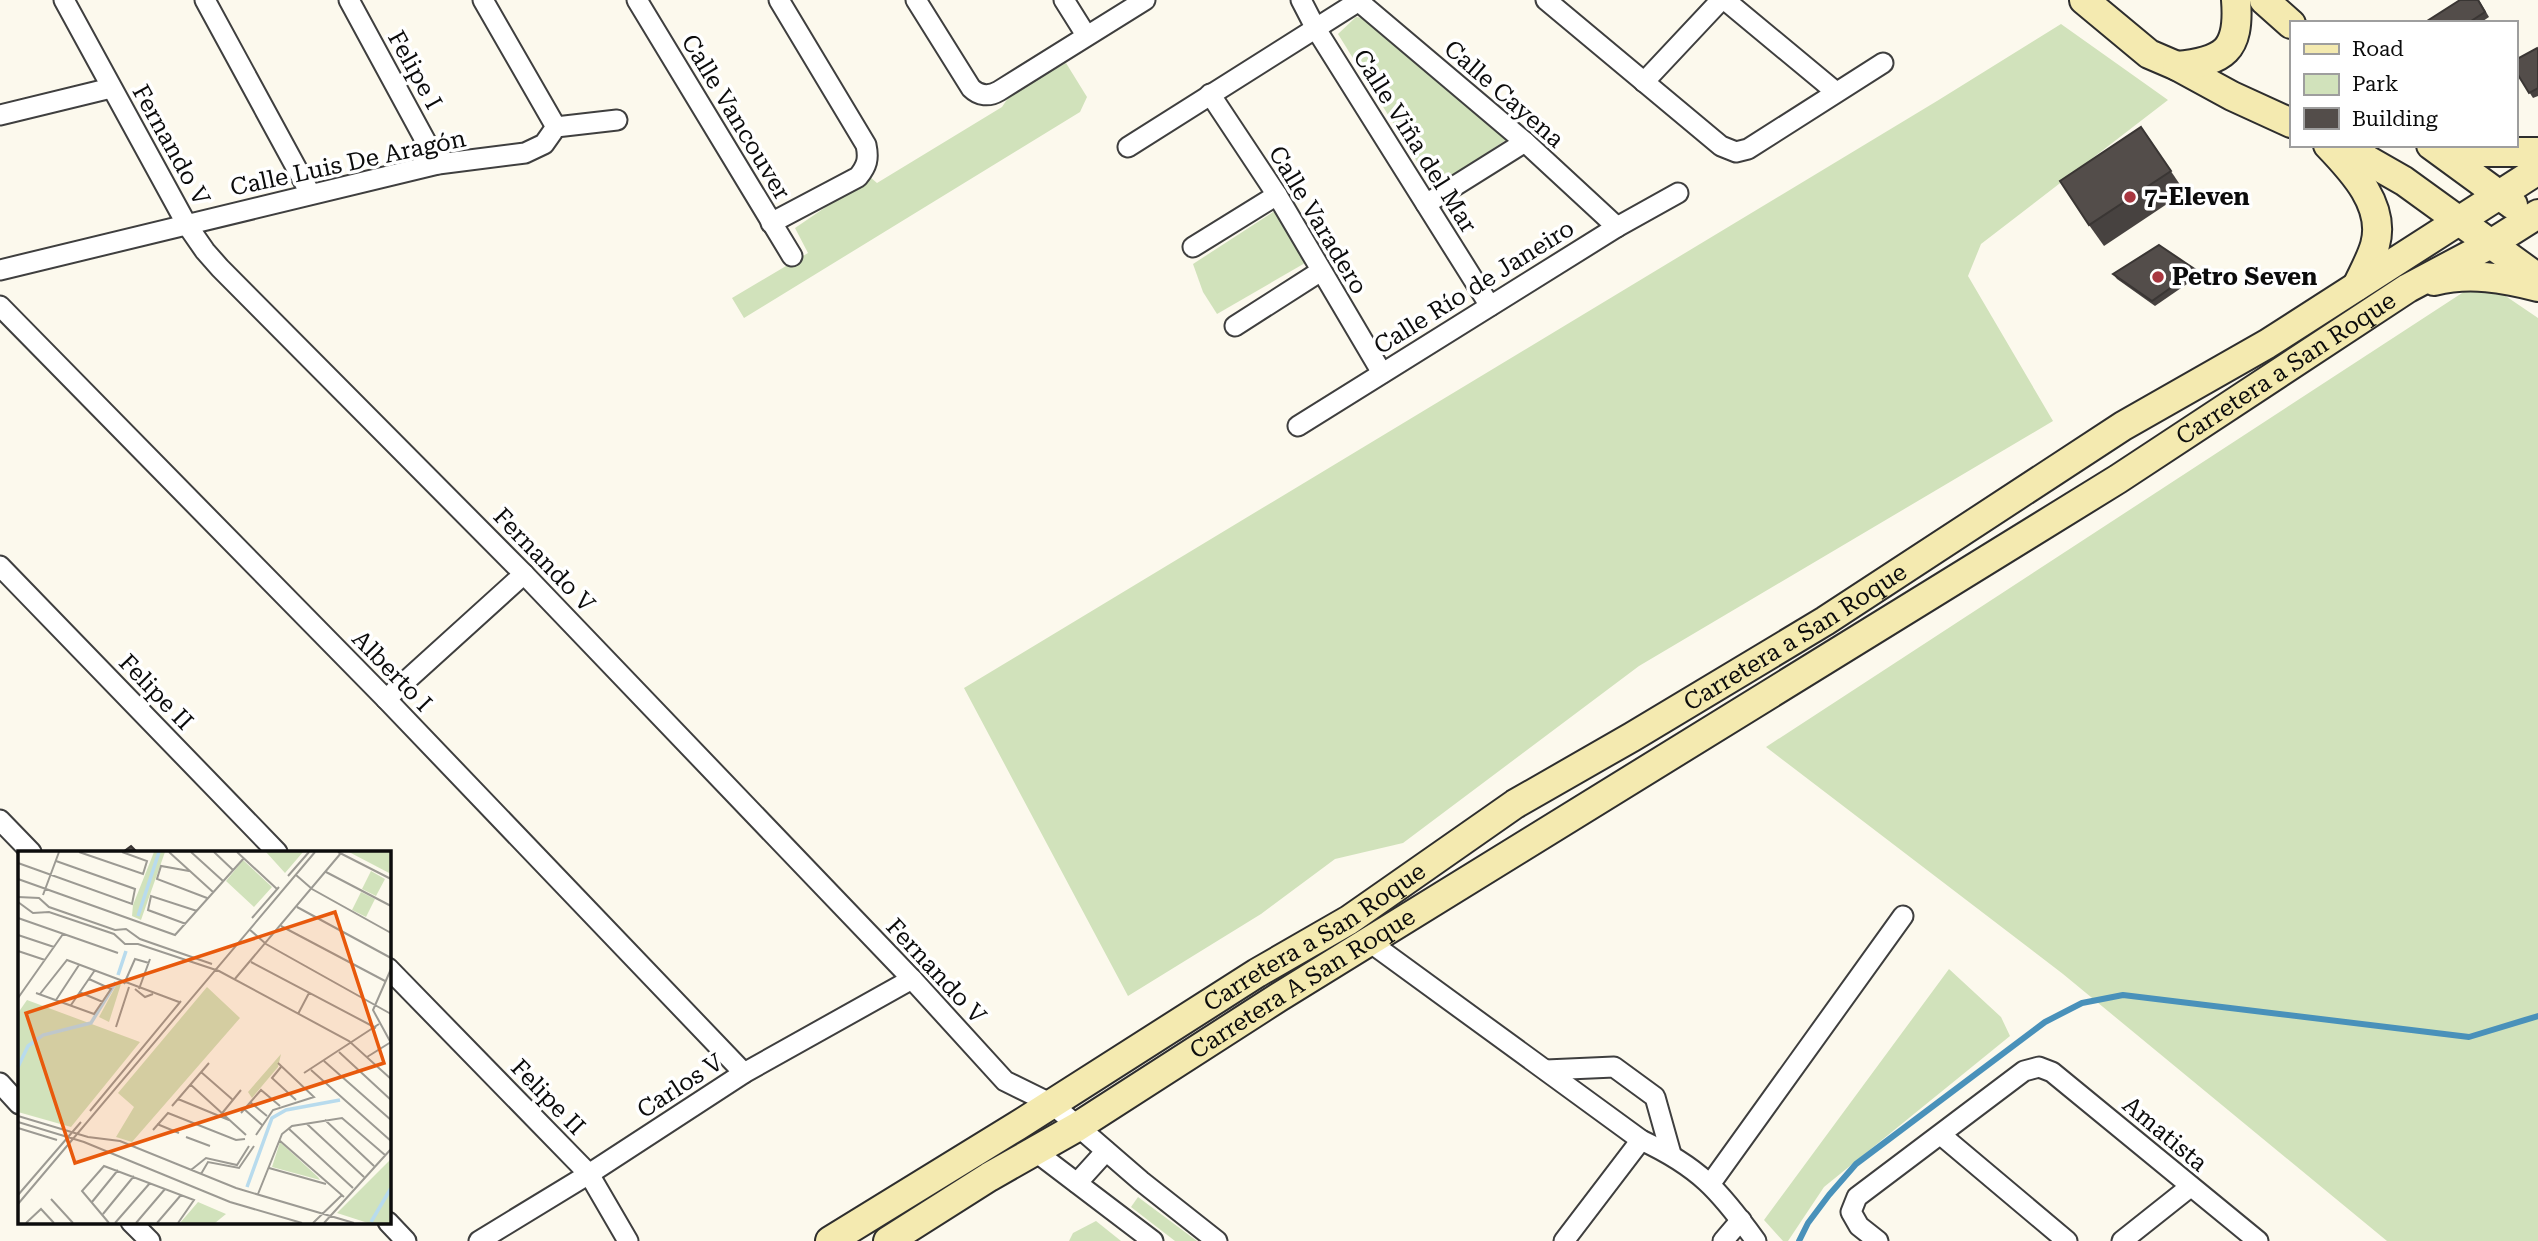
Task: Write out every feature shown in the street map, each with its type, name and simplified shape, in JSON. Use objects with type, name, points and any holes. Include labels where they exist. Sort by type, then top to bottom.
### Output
[{"type":"main road","points":[[2084,0],[2149,54],[2290,123]]},
{"type":"main road","points":[[2177,66],[2204,63],[2225,51],[2236,32],[2236,0]]},
{"type":"main road","points":[[2264,0],[2290,23]]},
{"type":"main road","points":[[2331,147],[2368,194],[2375,216],[2375,245],[2357,286]]},
{"type":"main road","points":[[2345,147],[2393,174],[2538,278]]},
{"type":"main road","points":[[2434,147],[2499,195],[2536,218]]},
{"type":"main road","points":[[2453,147],[2472,152],[2538,152]]},
{"type":"main road","name":"Carretera a San Roque","points":[[1052,1104],[1234,988],[1349,920],[1515,804],[1825,621],[2123,426],[2267,344],[2538,170]]},
{"type":"main road","name":"Carretera a San Roque","points":[[1717,725],[2118,479],[2408,288],[2536,218]]},
{"type":"main road","points":[[2408,288],[2442,279],[2468,276],[2492,277],[2538,287]]},
{"type":"main road","name":"Carretera A San Roque","points":[[888,1241],[989,1177],[1077,1127],[1279,997],[1371,943],[1717,725]]},
{"type":"main road","points":[[1467,882],[1475,864],[1510,825],[1516,811],[1515,804],[1539,811],[1585,797],[1608,795]]},
{"type":"main road","points":[[830,1241],[1052,1104]]},
{"type":"street","name":"Fernando V","points":[[64,0],[187,225],[220,268],[524,574],[912,979],[1005,1081],[1052,1104],[1105,1152],[1217,1241]]},
{"type":"street","points":[[205,0],[310,193]]},
{"type":"street","name":"Felipe I","points":[[349,0],[439,164]]},
{"type":"street","points":[[483,0],[556,127],[617,120]]},
{"type":"street","name":"Calle Vancouver","points":[[637,0],[792,256]]},
{"type":"street","points":[[771,223],[858,177],[866,168],[868,156],[866,145],[779,0]]},
{"type":"street","points":[[916,0],[971,88],[975,93],[992,95],[1145,0]]},
{"type":"street","points":[[1064,0],[1086,35]]},
{"type":"street","name":"Calle Viña del Mar","points":[[1301,0],[1316,29],[1490,306]]},
{"type":"street","points":[[1547,0],[1721,146],[1736,152],[1748,149],[1883,63]]},
{"type":"street","points":[[1644,82],[1723,0],[1836,92]]},
{"type":"street","points":[[1128,147],[1358,1]]},
{"type":"street","name":"Calle Cayena","points":[[1358,1],[1525,142],[1617,227]]},
{"type":"street","points":[[0,115],[111,88]]},
{"type":"street","name":"Calle Varadero","points":[[1210,94],[1277,195],[1382,373]]},
{"type":"street","name":"Calle Luis De Aragón","points":[[0,270],[439,164],[525,153],[544,144],[556,127]]},
{"type":"street","points":[[1426,204],[1525,142]]},
{"type":"street","name":"Calle Río de Janeiro","points":[[1298,426],[1617,227],[1678,193]]},
{"type":"street","points":[[1193,247],[1277,195]]},
{"type":"street","points":[[1235,326],[1321,271]]},
{"type":"street","name":"Alberto I","points":[[0,306],[386,699],[744,1073]]},
{"type":"street","name":"Felipe II","points":[[0,566],[276,851]]},
{"type":"street","points":[[386,699],[524,574]]},
{"type":"street","points":[[0,820],[31,851]]},
{"type":"street","points":[[1711,1183],[1903,916]]},
{"type":"street","points":[[1371,943],[1641,1140],[1671,1154],[1711,1183],[1756,1241]]},
{"type":"street","name":"Felipe II","points":[[390,970],[589,1174],[628,1241]]},
{"type":"street","name":"Carlos V","points":[[479,1241],[589,1174],[744,1073],[912,979]]},
{"type":"street","points":[[1546,1070],[1614,1067],[1655,1097],[1671,1154]]},
{"type":"street","name":"Amatista","points":[[1941,1135],[2024,1071],[2039,1067],[2052,1072],[2258,1241]]},
{"type":"street","points":[[0,1083],[18,1103]]},
{"type":"street","points":[[1878,1241],[1859,1226],[1851,1212],[1857,1197],[1941,1135],[2067,1241]]},
{"type":"street","points":[[1564,1241],[1641,1140]]},
{"type":"street","points":[[1036,1152],[1153,1241]]},
{"type":"street","points":[[1077,1183],[1105,1152]]},
{"type":"street","points":[[2122,1241],[2190,1187]]},
{"type":"street","points":[[1723,1241],[1741,1220]]},
{"type":"street","points":[[133,1224],[150,1241]]},
{"type":"street","points":[[390,1224],[406,1241]]},
{"type":"green space","points":[[1356,17],[1369,19],[1509,138],[1439,184],[1429,181],[1338,34]]},
{"type":"green space","points":[[2061,24],[2168,100],[1981,244],[1968,276],[2053,421],[1639,666],[1403,843],[1335,859],[1261,914],[1128,996],[964,688]]},
{"type":"green space","points":[[1066,63],[1087,97],[1080,112],[744,318],[732,298],[808,253],[795,228],[870,177],[877,183],[1002,107],[1010,95]]},
{"type":"green space","points":[[1273,212],[1284,214],[1312,259],[1217,314],[1203,292],[1193,264]]},
{"type":"green space","points":[[2482,280],[2538,318],[2538,1241],[2387,1241],[2063,974],[1766,747]]},
{"type":"green space","points":[[1949,969],[2001,1017],[2010,1036],[1824,1187],[1788,1241],[1783,1241],[1764,1220]]},
{"type":"green space","points":[[1138,1197],[1197,1241],[1175,1241],[1131,1207]]},
{"type":"green space","points":[[1096,1221],[1121,1241],[1069,1241],[1073,1233]]},
{"type":"building","points":[[2460,0],[2478,0],[2485,12],[2471,21],[2427,21]]},
{"type":"building","points":[[2537,48],[2538,50],[2538,88],[2529,93],[2517,73],[2517,59]]},
{"type":"building","points":[[2141,127],[2171,171],[2089,225],[2060,181]]},
{"type":"building","name":"Petro Seven","points":[[2159,245],[2196,270],[2152,301],[2113,274]]},
{"type":"waterway","points":[[1799,1241],[1808,1223],[1856,1164],[2045,1022],[2082,1003],[2123,995],[2469,1037],[2538,1016]]},
{"type":"place","name":"7-Eleven","points":[[2130,197]]},
{"type":"place","name":"Petro Seven","points":[[2158,277]]}]
